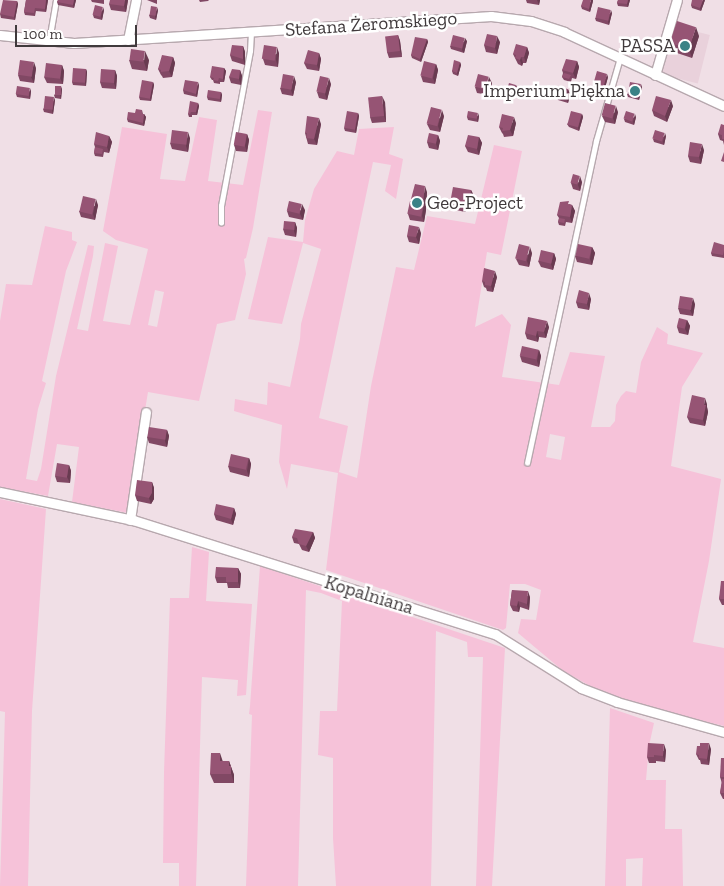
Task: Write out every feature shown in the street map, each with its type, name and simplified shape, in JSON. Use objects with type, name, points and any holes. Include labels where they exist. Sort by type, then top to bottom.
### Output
[{"type":"street","points":[[128,40],[136,0]]},
{"type":"street","points":[[655,75],[677,0]]},
{"type":"street","name":"Stefana Żeromskiego","points":[[0,35],[49,42],[128,40],[491,16],[531,21],[551,27],[724,106]]},
{"type":"street","points":[[130,520],[146,412]]},
{"type":"street","name":"Kopalniana","points":[[0,492],[130,520],[495,634],[581,688],[617,702],[724,732]]},
{"type":"lane","points":[[49,42],[56,0]]},
{"type":"lane","points":[[221,223],[222,206],[250,51],[251,32]]},
{"type":"lane","points":[[527,463],[596,140],[620,58]]},
{"type":"shaded area","points":[[674,26],[710,35],[698,83],[662,75]]},
{"type":"shaded area","points":[[258,110],[272,112],[253,228],[246,258],[244,259],[246,274],[235,320],[217,324],[199,401],[148,392],[128,513],[72,502],[79,447],[57,444],[48,496],[0,487],[0,321],[6,284],[32,285],[45,226],[72,232],[72,240],[77,242],[66,271],[42,381],[46,383],[38,409],[26,479],[37,481],[41,469],[56,376],[88,245],[94,246],[93,256],[77,329],[88,331],[105,243],[118,246],[103,321],[130,325],[148,249],[116,240],[103,231],[122,127],[167,134],[160,179],[185,181],[199,117],[217,120],[208,181],[243,185]],"holes":[[[155,290],[164,292],[157,327],[148,325]]]},
{"type":"shaded area","points":[[394,127],[389,154],[403,159],[396,199],[385,191],[391,165],[373,162],[319,418],[348,426],[339,472],[357,478],[371,386],[396,267],[414,270],[427,216],[475,224],[494,145],[522,151],[501,255],[487,252],[475,327],[502,314],[511,325],[502,377],[559,385],[570,352],[605,356],[591,427],[610,427],[615,421],[616,405],[621,396],[626,391],[636,393],[641,362],[657,327],[668,334],[667,344],[703,353],[682,387],[671,466],[721,479],[709,561],[693,642],[724,648],[724,726],[642,706],[590,686],[562,670],[518,633],[521,619],[536,620],[541,590],[525,584],[510,584],[506,628],[503,630],[326,570],[338,473],[291,464],[287,489],[279,462],[282,425],[234,411],[235,399],[267,405],[268,382],[290,387],[300,339],[301,324],[321,249],[303,243],[282,324],[248,319],[268,237],[303,242],[305,220],[314,189],[337,151],[354,155],[359,129]],"holes":[[[550,434],[565,437],[561,460],[546,457]]]},
{"type":"shaded area","points":[[0,499],[46,509],[32,711],[28,886],[0,886],[5,712],[0,711]]},
{"type":"shaded area","points":[[192,547],[209,552],[206,601],[252,604],[246,695],[237,696],[238,680],[202,677],[196,886],[179,886],[179,863],[163,863],[170,598],[189,598]]},
{"type":"shaded area","points":[[260,566],[505,648],[492,886],[476,886],[483,657],[468,657],[467,642],[436,631],[431,886],[336,886],[333,838],[333,758],[318,755],[320,711],[337,711],[342,601],[321,593],[306,590],[298,886],[246,886],[252,715],[249,714]]},
{"type":"shaded area","points":[[610,708],[654,723],[649,746],[646,780],[666,780],[665,829],[682,829],[683,886],[642,886],[643,858],[626,859],[626,886],[605,886]]},
{"type":"building","points":[[3,0],[17,1],[14,17],[0,14]]},
{"type":"building","points":[[26,0],[46,0],[45,9],[35,8],[34,13],[24,12]]},
{"type":"building","points":[[58,0],[74,0],[73,5],[57,2]]},
{"type":"building","points":[[110,0],[125,0],[124,6],[109,4]]},
{"type":"building","points":[[583,0],[591,0],[589,9],[581,6]]},
{"type":"building","points":[[618,0],[628,0],[627,4],[617,3]]},
{"type":"building","points":[[692,0],[703,0],[700,8],[691,5]]},
{"type":"building","points":[[95,5],[103,7],[100,17],[93,15]]},
{"type":"building","points":[[151,6],[157,7],[156,16],[150,15]]},
{"type":"building","points":[[598,7],[611,10],[608,21],[596,18]]},
{"type":"building","points":[[677,21],[696,27],[689,49],[670,43]]},
{"type":"building","points":[[487,34],[497,36],[495,48],[484,45]]},
{"type":"building","points":[[398,35],[400,51],[387,52],[385,37]]},
{"type":"building","points":[[453,35],[465,38],[462,49],[450,46]]},
{"type":"building","points":[[415,37],[427,39],[420,59],[411,55]]},
{"type":"building","points":[[516,44],[527,47],[524,57],[521,57],[520,60],[515,58],[516,55],[513,54]]},
{"type":"building","points":[[232,45],[243,46],[243,59],[230,55]]},
{"type":"building","points":[[264,45],[277,47],[275,61],[262,59]]},
{"type":"building","points":[[131,49],[145,51],[143,62],[129,60]]},
{"type":"building","points":[[308,50],[319,53],[317,65],[304,63]]},
{"type":"building","points":[[162,55],[173,57],[169,71],[161,72],[158,69]]},
{"type":"building","points":[[566,59],[577,61],[573,73],[562,70]]},
{"type":"building","points":[[20,60],[34,62],[32,77],[18,75]]},
{"type":"building","points":[[454,60],[460,62],[457,73],[452,71]]},
{"type":"building","points":[[424,61],[436,64],[432,78],[420,76]]},
{"type":"building","points":[[46,63],[62,65],[60,79],[44,77]]},
{"type":"building","points":[[212,66],[224,68],[223,79],[219,78],[218,81],[210,77]]},
{"type":"building","points":[[73,68],[86,69],[85,83],[72,82]]},
{"type":"building","points":[[101,69],[115,70],[114,83],[100,82]]},
{"type":"building","points":[[232,69],[240,70],[239,79],[229,77]]},
{"type":"building","points":[[597,71],[607,74],[602,92],[595,90],[596,86],[593,85]]},
{"type":"building","points":[[564,73],[571,75],[569,79],[562,77]]},
{"type":"building","points":[[283,74],[294,76],[291,90],[281,88]]},
{"type":"building","points":[[478,74],[489,77],[485,89],[475,87]]},
{"type":"building","points":[[320,76],[329,78],[325,94],[316,92]]},
{"type":"building","points":[[142,80],[153,82],[150,99],[139,97]]},
{"type":"building","points":[[185,80],[198,82],[196,94],[183,90]]},
{"type":"building","points":[[630,82],[641,84],[639,96],[628,94]]},
{"type":"building","points":[[509,83],[516,85],[513,95],[506,93]]},
{"type":"building","points":[[17,86],[30,88],[29,96],[16,94]]},
{"type":"building","points":[[55,86],[61,86],[61,95],[55,95]]},
{"type":"building","points":[[558,86],[568,89],[565,97],[556,94]]},
{"type":"building","points":[[208,90],[221,92],[220,99],[207,97]]},
{"type":"building","points":[[45,96],[54,97],[53,110],[44,109]]},
{"type":"building","points":[[382,96],[384,116],[370,117],[368,97]]},
{"type":"building","points":[[656,96],[671,100],[665,116],[652,110]]},
{"type":"building","points":[[190,101],[198,103],[196,112],[188,114]]},
{"type":"building","points":[[605,103],[616,106],[612,118],[602,116]]},
{"type":"building","points":[[431,107],[442,110],[437,126],[427,123]]},
{"type":"building","points":[[136,109],[142,110],[142,114],[144,114],[143,123],[127,119],[128,112],[135,113]]},
{"type":"building","points":[[347,111],[358,113],[355,130],[344,128]]},
{"type":"building","points":[[468,111],[478,113],[477,119],[467,117]]},
{"type":"building","points":[[571,111],[582,114],[578,127],[567,125]]},
{"type":"building","points":[[626,111],[635,114],[632,121],[624,119]]},
{"type":"building","points":[[502,114],[514,117],[510,130],[502,131],[503,128],[499,127]]},
{"type":"building","points":[[307,116],[319,118],[314,139],[306,138]]},
{"type":"building","points":[[721,124],[724,125],[724,139],[722,139],[722,135],[718,134]]},
{"type":"building","points":[[172,130],[188,132],[186,145],[170,143]]},
{"type":"building","points":[[655,130],[665,133],[662,142],[652,139]]},
{"type":"building","points":[[96,132],[109,136],[107,147],[94,144]]},
{"type":"building","points":[[236,132],[247,134],[245,147],[234,145]]},
{"type":"building","points":[[429,133],[438,135],[436,144],[427,142]]},
{"type":"building","points":[[468,135],[479,137],[477,149],[465,146]]},
{"type":"building","points":[[690,142],[702,144],[699,157],[688,156]]},
{"type":"building","points":[[95,147],[103,149],[102,154],[94,153]]},
{"type":"building","points":[[573,174],[580,176],[577,185],[571,183]]},
{"type":"building","points":[[415,184],[425,186],[423,202],[411,199]]},
{"type":"building","points":[[453,187],[471,190],[469,203],[466,202],[463,206],[450,203]]},
{"type":"building","points":[[83,196],[96,199],[92,215],[79,212]]},
{"type":"building","points":[[289,201],[302,204],[299,214],[287,211]]},
{"type":"building","points":[[410,201],[424,204],[421,217],[407,214]]},
{"type":"building","points":[[569,201],[568,204],[572,205],[570,217],[557,215],[560,202]]},
{"type":"building","points":[[559,218],[565,219],[564,223],[558,222]]},
{"type":"building","points":[[284,221],[295,222],[294,230],[283,229]]},
{"type":"building","points":[[409,225],[419,227],[416,237],[407,236]]},
{"type":"building","points":[[714,242],[724,245],[723,255],[711,253]]},
{"type":"building","points":[[519,244],[530,247],[526,261],[515,258]]},
{"type":"building","points":[[578,244],[592,247],[589,259],[576,256]]},
{"type":"building","points":[[541,250],[554,253],[551,264],[539,261]]},
{"type":"building","points":[[484,268],[495,271],[491,286],[485,285],[485,282],[482,281]]},
{"type":"building","points":[[579,290],[589,293],[587,304],[576,302]]},
{"type":"building","points":[[680,296],[693,298],[691,310],[678,308]]},
{"type":"building","points":[[528,317],[547,321],[544,332],[537,331],[536,336],[525,333]]},
{"type":"building","points":[[679,318],[687,320],[685,329],[677,327]]},
{"type":"building","points":[[522,346],[539,350],[536,360],[520,356]]},
{"type":"building","points":[[692,395],[705,398],[704,405],[706,405],[703,420],[687,417]]},
{"type":"building","points":[[149,427],[167,430],[165,440],[147,437]]},
{"type":"building","points":[[231,454],[249,458],[246,470],[228,466]]},
{"type":"building","points":[[57,463],[69,465],[67,478],[55,476]]},
{"type":"building","points":[[137,480],[152,482],[152,493],[149,498],[135,495]]},
{"type":"building","points":[[216,504],[234,508],[231,519],[214,514]]},
{"type":"building","points":[[295,529],[313,532],[306,546],[299,544],[297,538],[292,537]]},
{"type":"building","points":[[216,567],[238,568],[238,582],[226,582],[226,577],[215,577]]},
{"type":"building","points":[[721,581],[724,581],[724,599],[719,599]]},
{"type":"building","points":[[512,590],[528,591],[527,604],[518,601],[517,606],[510,605]]},
{"type":"building","points":[[648,743],[664,744],[663,756],[654,755],[654,757],[647,757]]},
{"type":"building","points":[[700,743],[709,743],[707,759],[699,758],[699,755],[696,754],[697,746],[700,746]]},
{"type":"building","points":[[211,753],[220,753],[220,761],[229,761],[231,774],[210,774]]},
{"type":"building","points":[[721,758],[724,758],[724,777],[720,777]]},
{"type":"building","points":[[722,779],[724,779],[724,793],[720,793]]},
{"type":"place","name":"PASSA","points":[[685,46]]},
{"type":"place","name":"Imperium Piękna","points":[[635,91]]},
{"type":"place","name":"Geo-Project","points":[[417,203]]}]
